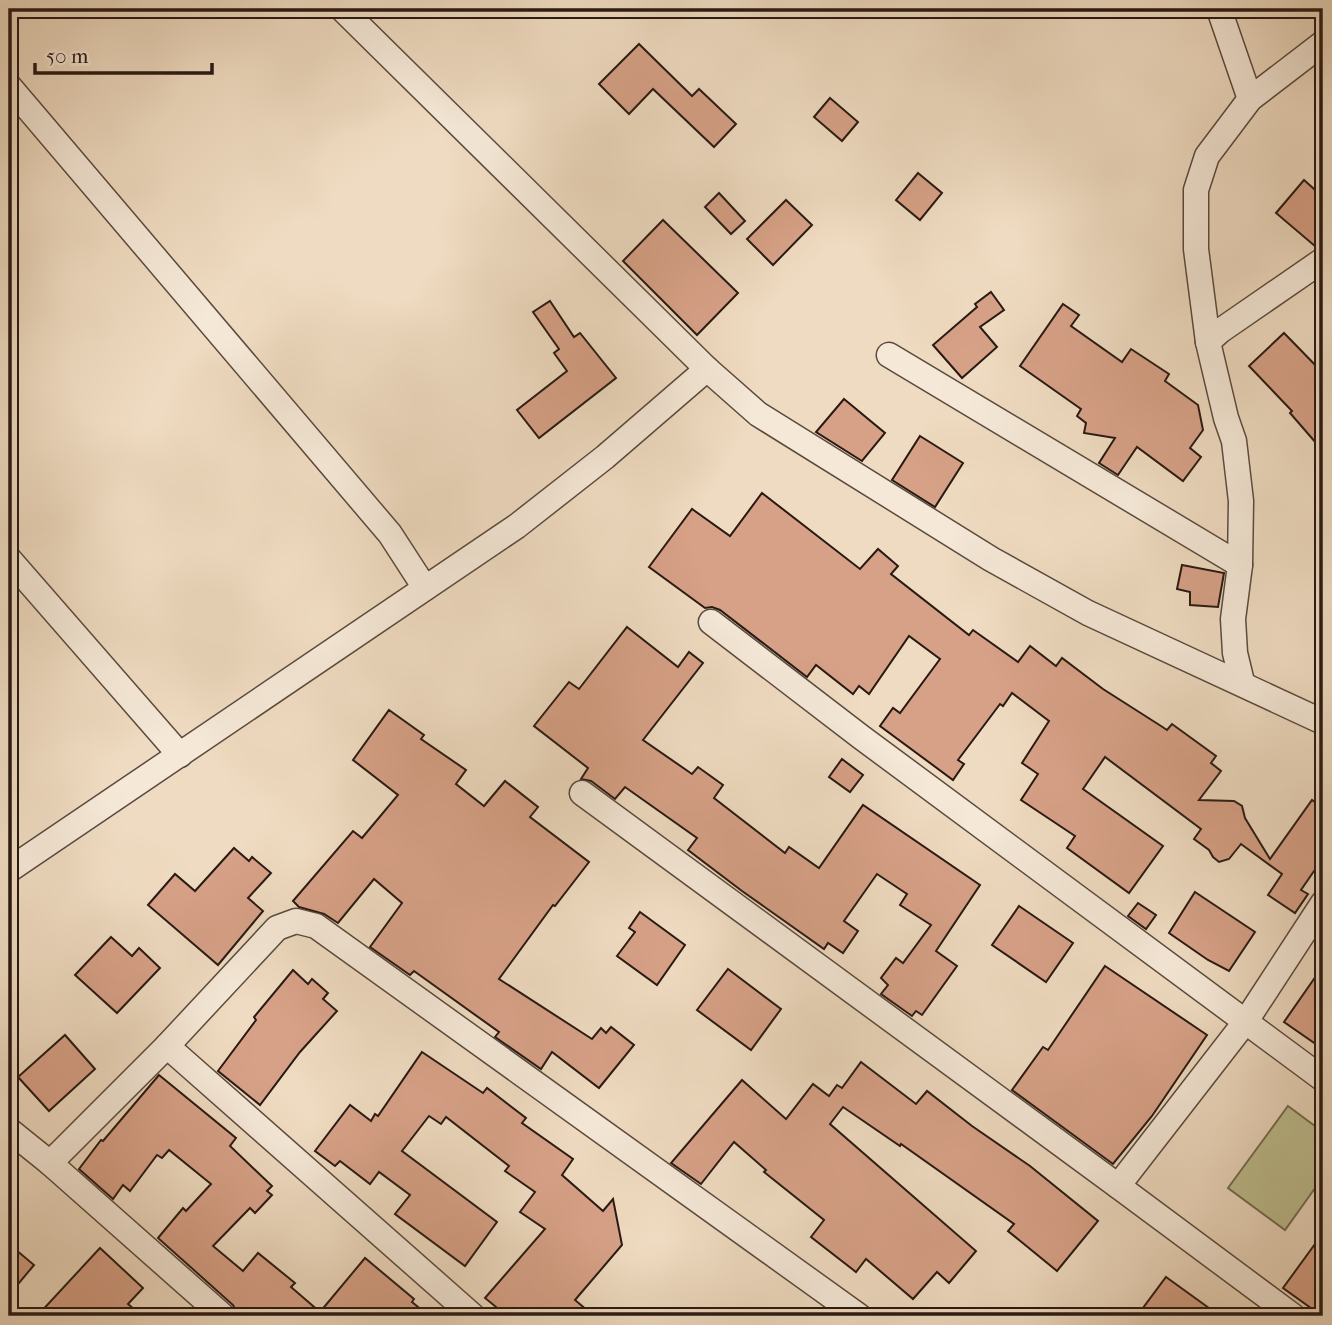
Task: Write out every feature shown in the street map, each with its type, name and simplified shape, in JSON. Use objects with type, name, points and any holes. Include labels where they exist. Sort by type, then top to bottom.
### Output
[{"type":"street","points":[[342,9],[707,369],[758,414],[991,558],[1088,613],[1242,682],[1323,722]]},
{"type":"street","points":[[1219,9],[1250,99]]},
{"type":"street","points":[[1242,682],[1235,653],[1233,619],[1240,565],[1241,500],[1234,441],[1208,342],[1196,249],[1196,190],[1207,156],[1250,99],[1322,46]]},
{"type":"street","points":[[9,86],[390,534],[425,588]]},
{"type":"street","points":[[1208,342],[1323,260]]},
{"type":"street","points":[[888,355],[1240,565]]},
{"type":"street","points":[[9,870],[528,517],[604,457],[707,369]]},
{"type":"street","points":[[9,559],[180,755]]},
{"type":"street","points":[[711,622],[861,737],[1323,1079]]},
{"type":"street","points":[[582,793],[1293,1316]]},
{"type":"street","points":[[1118,1186],[1246,1021],[1323,903]]},
{"type":"street","points":[[50,1163],[167,1046],[277,928],[296,921],[316,926],[859,1316]]},
{"type":"street","points":[[167,1046],[473,1316]]},
{"type":"street","points":[[9,1130],[223,1316]]},
{"type":"green space","points":[[1288,1106],[1323,1132],[1323,1177],[1285,1230],[1228,1188]]},
{"type":"building","points":[[639,44],[692,96],[699,89],[736,124],[714,147],[653,89],[629,114],[599,84]]},
{"type":"building","points":[[830,98],[858,122],[842,141],[814,117]]},
{"type":"building","points":[[918,173],[942,193],[920,220],[896,200]]},
{"type":"building","points":[[1304,180],[1323,197],[1323,245],[1316,247],[1276,213]]},
{"type":"building","points":[[719,193],[745,221],[731,234],[705,207]]},
{"type":"building","points":[[786,200],[812,225],[773,265],[747,239]]},
{"type":"building","points":[[663,220],[738,293],[697,335],[623,261]]},
{"type":"building","points":[[991,292],[1004,310],[980,327],[997,347],[962,378],[933,345]]},
{"type":"building","points":[[550,301],[574,337],[580,333],[616,378],[539,438],[517,410],[567,371],[554,353],[559,349],[533,312]]},
{"type":"building","points":[[1063,304],[1079,315],[1071,326],[1122,362],[1131,349],[1169,374],[1165,381],[1198,405],[1203,430],[1190,448],[1201,457],[1183,481],[1137,447],[1118,475],[1099,463],[1115,438],[1084,433],[1086,423],[1077,416],[1081,409],[1020,366]]},
{"type":"building","points":[[1284,333],[1323,373],[1323,451],[1290,413],[1292,411],[1249,366]]},
{"type":"building","points":[[844,399],[885,433],[862,461],[816,432]]},
{"type":"building","points":[[920,436],[963,463],[935,507],[892,480]]},
{"type":"building","points":[[762,493],[860,569],[878,549],[898,566],[891,574],[969,635],[973,630],[1018,662],[1030,646],[1056,666],[1062,658],[1103,689],[1167,730],[1172,724],[1216,756],[1211,763],[1221,771],[1199,800],[1234,801],[1242,806],[1245,818],[1270,859],[1312,800],[1323,808],[1323,858],[1301,890],[1308,894],[1295,913],[1268,895],[1282,874],[1241,844],[1229,859],[1219,862],[1194,839],[1201,829],[1105,757],[1083,789],[1163,846],[1129,893],[1067,848],[1075,836],[1021,800],[1038,774],[1022,763],[1049,721],[1012,693],[1003,706],[1000,704],[958,760],[964,764],[953,780],[880,726],[893,708],[900,713],[940,659],[909,636],[869,694],[859,686],[853,694],[816,665],[807,677],[720,610],[705,608],[649,567],[692,509],[730,536]]},
{"type":"building","points":[[1182,565],[1224,573],[1218,607],[1190,605],[1190,592],[1177,589]]},
{"type":"building","points":[[627,627],[678,667],[689,652],[703,663],[643,740],[692,774],[698,767],[723,785],[714,798],[785,853],[789,847],[819,868],[863,805],[980,885],[936,951],[957,966],[922,1015],[916,1011],[912,1016],[881,994],[888,985],[881,978],[896,958],[903,963],[931,925],[900,905],[907,894],[877,874],[844,921],[858,931],[843,953],[828,943],[824,949],[688,850],[697,838],[625,787],[615,799],[591,781],[581,779],[588,768],[534,726],[569,682],[579,689]]},
{"type":"building","points":[[389,710],[424,735],[421,739],[466,770],[456,784],[484,806],[505,781],[538,807],[530,817],[589,862],[555,906],[553,905],[499,979],[592,1039],[601,1028],[606,1033],[611,1027],[634,1045],[599,1088],[552,1052],[541,1069],[495,1037],[499,1032],[414,971],[410,975],[370,947],[402,903],[374,879],[338,923],[324,914],[299,907],[293,901],[353,831],[362,838],[398,795],[353,760]]},
{"type":"building","points":[[842,759],[863,775],[850,792],[829,777]]},
{"type":"building","points":[[234,848],[249,861],[252,857],[271,873],[248,898],[263,911],[218,965],[148,905],[175,874],[195,891]]},
{"type":"building","points":[[1195,892],[1255,932],[1229,971],[1169,933]]},
{"type":"building","points":[[1138,903],[1156,915],[1146,929],[1128,916]]},
{"type":"building","points":[[1019,906],[1073,943],[1046,982],[992,945]]},
{"type":"building","points":[[640,912],[685,945],[657,985],[617,956],[635,932],[629,928]]},
{"type":"building","points":[[111,937],[132,956],[139,948],[160,968],[117,1013],[75,975]]},
{"type":"building","points":[[1105,966],[1207,1035],[1152,1116],[1113,1164],[1012,1090],[1043,1047],[1048,1050]]},
{"type":"building","points":[[1323,966],[1323,1049],[1284,1022]]},
{"type":"building","points":[[728,969],[781,1009],[751,1050],[697,1010]]},
{"type":"building","points":[[293,970],[308,984],[312,979],[328,993],[323,999],[337,1011],[300,1052],[260,1105],[218,1071],[256,1020],[254,1017]]},
{"type":"building","points":[[65,1035],[95,1069],[49,1111],[18,1077]]},
{"type":"building","points":[[422,1052],[483,1093],[487,1088],[526,1118],[522,1123],[573,1159],[562,1175],[603,1211],[613,1199],[622,1245],[575,1300],[594,1316],[507,1316],[485,1298],[545,1229],[520,1212],[535,1192],[505,1171],[509,1166],[446,1117],[441,1124],[429,1116],[402,1151],[497,1222],[465,1266],[395,1214],[410,1195],[379,1172],[370,1184],[340,1161],[335,1166],[315,1151],[350,1105],[371,1121],[375,1114],[378,1116]]},
{"type":"building","points":[[861,1062],[916,1104],[927,1091],[1030,1166],[1098,1221],[1057,1271],[1008,1231],[1014,1224],[901,1144],[900,1146],[843,1107],[830,1124],[976,1251],[949,1283],[937,1272],[913,1299],[866,1259],[856,1272],[811,1237],[824,1220],[764,1172],[766,1170],[734,1142],[701,1184],[671,1163],[742,1080],[786,1119],[813,1084],[829,1096],[837,1085],[842,1088]]},
{"type":"building","points":[[159,1075],[236,1138],[230,1146],[272,1186],[267,1191],[272,1195],[255,1213],[250,1208],[213,1246],[243,1271],[258,1253],[295,1283],[291,1287],[320,1312],[365,1258],[414,1299],[412,1302],[429,1316],[241,1316],[237,1313],[233,1305],[158,1238],[183,1208],[186,1211],[211,1184],[169,1150],[162,1158],[157,1155],[130,1191],[123,1185],[113,1199],[79,1169]]},
{"type":"building","points":[[1323,1233],[1323,1316],[1322,1316],[1283,1288]]},
{"type":"building","points":[[9,1244],[34,1265],[9,1295]]},
{"type":"building","points":[[100,1248],[143,1288],[128,1304],[142,1316],[37,1316]]},
{"type":"building","points":[[1166,1277],[1220,1316],[1137,1316]]}]
